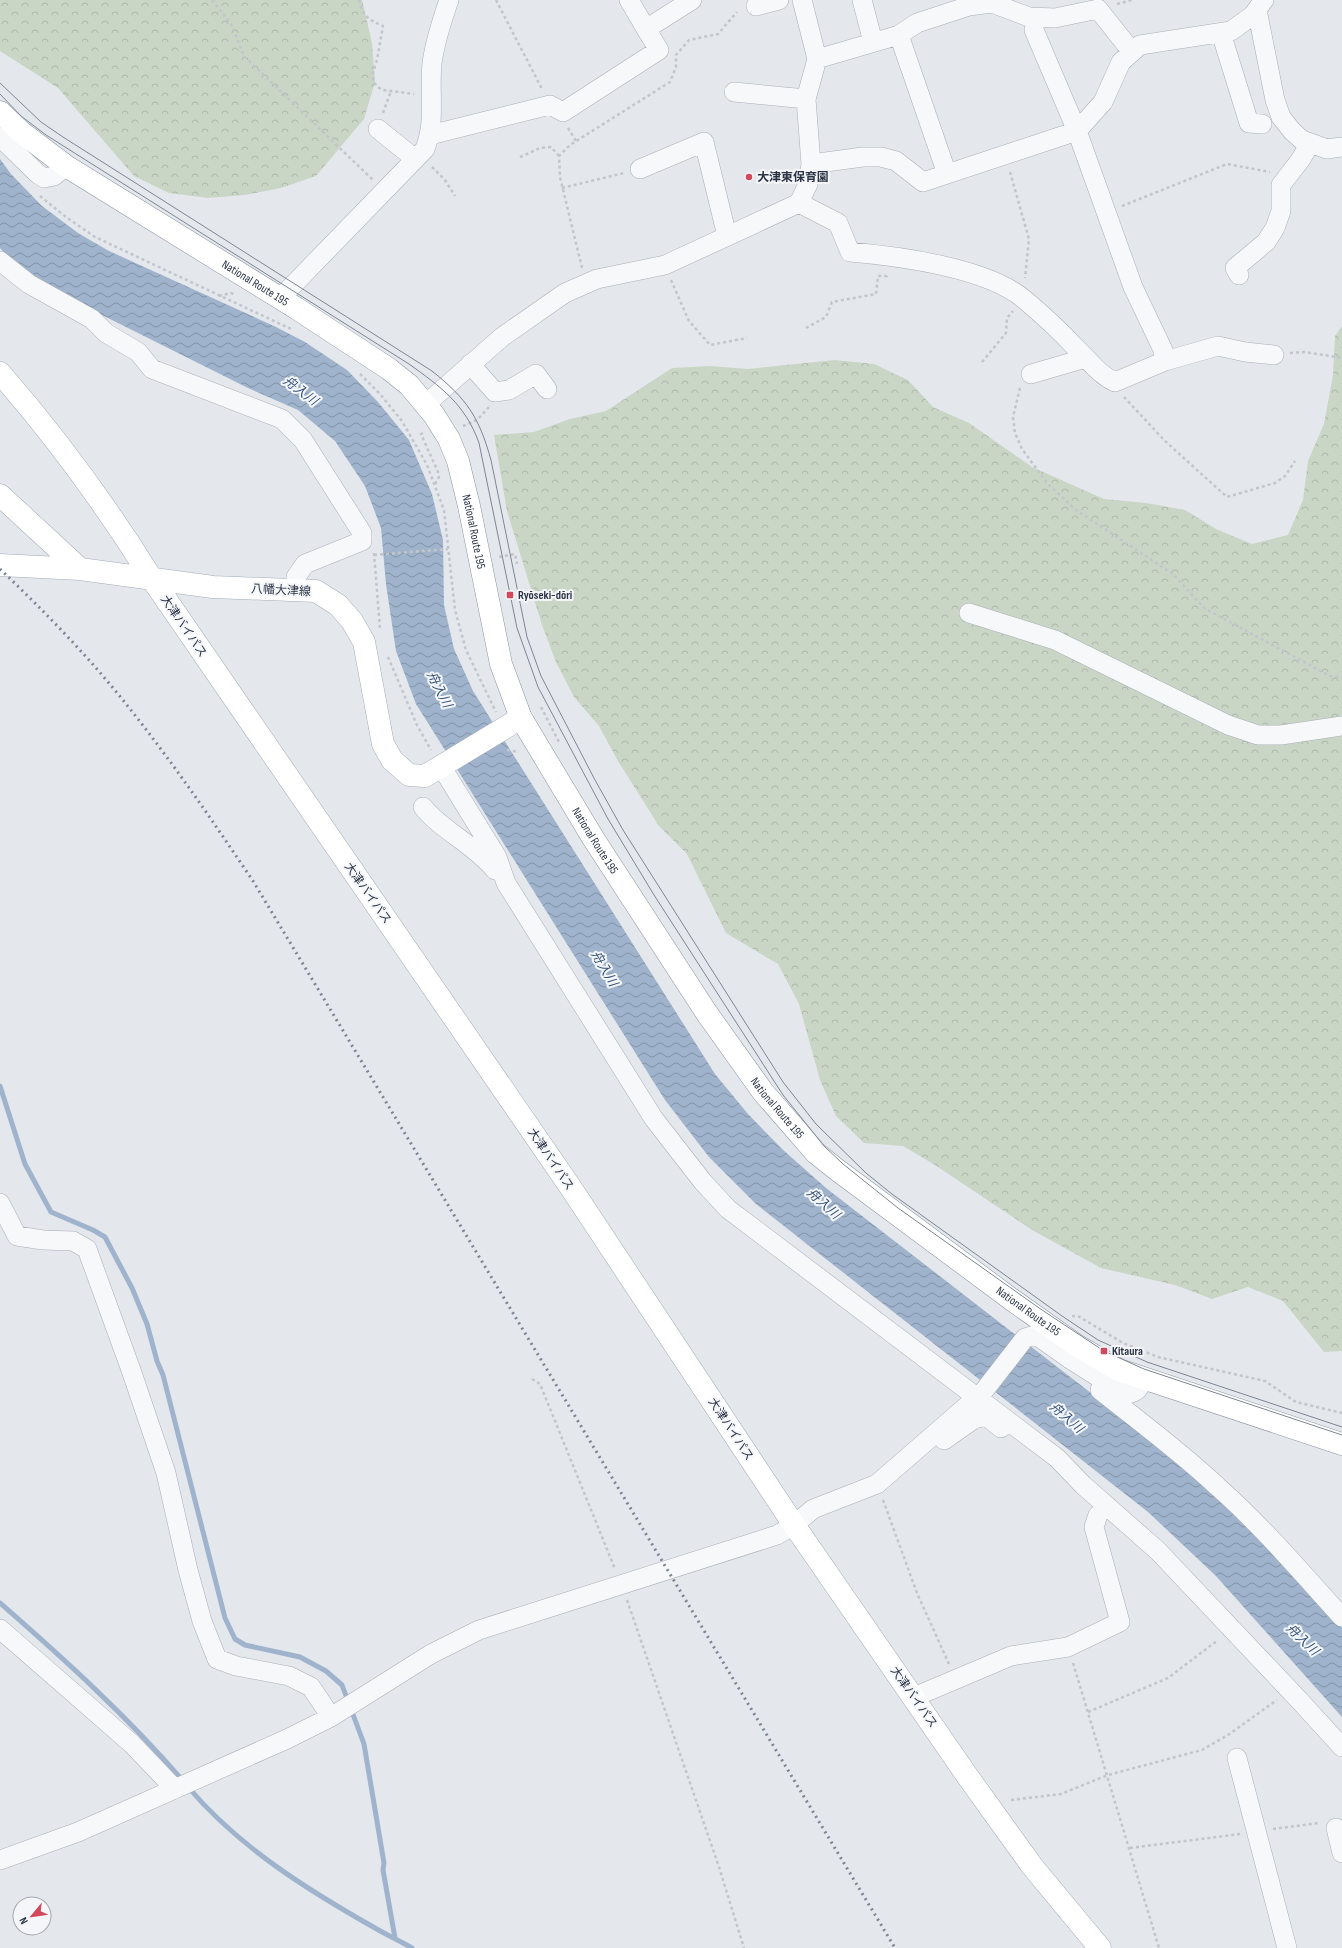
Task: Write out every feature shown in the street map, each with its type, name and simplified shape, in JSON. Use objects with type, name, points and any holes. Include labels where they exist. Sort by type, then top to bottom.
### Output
[{"type":"main road","name":"National Route 195","points":[[0,112],[21,132],[66,166],[284,301],[389,369],[409,385],[426,404],[449,439],[458,461],[471,513],[501,664],[508,725],[594,838],[706,1012],[763,1092],[816,1153],[873,1197],[1065,1338],[1100,1360],[1119,1370],[1342,1444]]},
{"type":"main road","name":"大津バイパス","points":[[0,373],[48,430],[128,541],[152,579],[571,1188],[794,1525],[968,1777],[1032,1866],[1100,1948]]},
{"type":"main road","points":[[0,496],[80,569]]},
{"type":"main road","name":"八幡大津線","points":[[0,565],[80,569],[213,587],[316,591],[338,605],[352,621],[364,642],[384,744],[392,760],[409,775],[425,776],[508,725]]},
{"type":"street","points":[[284,301],[288,290],[383,190],[425,149],[430,135],[432,63],[448,0]]},
{"type":"street","points":[[430,135],[550,105],[563,112],[659,50],[629,0]]},
{"type":"street","points":[[646,29],[692,0]]},
{"type":"street","points":[[756,6],[779,0]]},
{"type":"street","points":[[426,404],[502,337],[565,293],[597,279],[664,265],[799,203],[808,184],[811,164],[806,99],[817,59],[802,0]]},
{"type":"street","points":[[862,0],[874,42]]},
{"type":"street","points":[[817,59],[899,35],[917,23],[970,6],[990,2],[1029,17],[1055,18],[1098,9],[1132,52]]},
{"type":"street","points":[[811,164],[864,157],[882,157],[896,160],[923,182],[1077,131],[1103,102],[1121,62],[1140,44],[1231,31],[1253,16],[1260,5]]},
{"type":"street","points":[[1260,5],[1275,100],[1282,117],[1302,140],[1327,149],[1342,147]]},
{"type":"street","points":[[1034,30],[1077,131],[1133,287],[1163,350],[1165,361]]},
{"type":"street","points":[[1221,33],[1249,123],[1262,124]]},
{"type":"street","points":[[899,35],[947,174]]},
{"type":"street","points":[[734,92],[806,99]]},
{"type":"street","points":[[378,129],[417,156]]},
{"type":"street","points":[[0,137],[44,178],[54,176],[66,166]]},
{"type":"street","points":[[640,169],[704,142],[727,236]]},
{"type":"street","points":[[1239,275],[1235,268],[1266,242],[1275,228],[1281,211],[1281,185],[1310,143]]},
{"type":"street","points":[[799,203],[838,222],[850,252],[890,255],[971,273],[1010,290],[1023,298],[1104,377],[1115,382],[1165,361],[1218,346],[1245,352],[1274,355]]},
{"type":"street","points":[[0,261],[29,284],[92,319],[106,333],[138,352],[152,368]]},
{"type":"street","points":[[82,328],[112,349],[152,368],[282,419],[303,440],[362,533],[362,541],[305,564],[296,577],[295,590]]},
{"type":"street","points":[[1031,374],[1086,358]]},
{"type":"street","points":[[470,364],[495,392],[509,390],[536,374],[547,389]]},
{"type":"street","points":[[969,613],[1054,640],[1228,725],[1258,735],[1281,736],[1342,726]]},
{"type":"street","points":[[443,765],[497,857],[506,883]]},
{"type":"street","points":[[423,807],[430,816],[485,857],[506,883],[654,1119],[703,1182],[728,1209],[979,1395],[1057,1458],[1083,1485],[1158,1551],[1342,1747]]},
{"type":"street","points":[[0,1204],[17,1236],[43,1240],[73,1241],[87,1248],[166,1473],[188,1570],[202,1621],[217,1659],[236,1666],[289,1676],[311,1687],[331,1717]]},
{"type":"street","points":[[880,1481],[921,1447],[979,1395],[1027,1337],[1036,1335],[1070,1359],[1125,1394],[1133,1393],[1139,1390],[1144,1378]]},
{"type":"street","points":[[1027,1337],[1176,1449],[1219,1487],[1276,1543],[1342,1617]]},
{"type":"street","points":[[0,1860],[78,1832],[287,1739],[331,1717],[431,1654],[479,1630],[777,1535],[794,1525],[813,1509],[880,1481],[908,1466],[974,1419],[986,1416],[1046,1464],[1098,1515],[1118,1531],[1144,1539]]},
{"type":"street","points":[[914,1697],[1010,1656],[1068,1647],[1120,1622],[1094,1527],[1098,1515]]},
{"type":"street","points":[[0,1629],[132,1744],[175,1789]]},
{"type":"street","points":[[1237,1758],[1286,1948]]},
{"type":"street","points":[[1331,1825],[1342,1853]]},
{"type":"path","points":[[212,0],[231,24],[244,56],[383,190]]},
{"type":"path","points":[[359,0],[362,10],[370,21],[383,26],[377,60],[372,76],[376,86],[383,90],[432,95]]},
{"type":"path","points":[[496,0],[550,105]]},
{"type":"path","points":[[559,156],[570,145],[670,82],[676,67],[676,55],[689,40],[718,34],[737,12]]},
{"type":"path","points":[[378,129],[391,91]]},
{"type":"path","points":[[520,157],[540,148],[551,147],[559,156],[562,188],[585,284]]},
{"type":"path","points":[[982,362],[1006,333],[1007,318],[1023,298],[1029,239],[1005,155]]},
{"type":"path","points":[[417,156],[445,180],[455,196]]},
{"type":"path","points":[[1107,212],[1227,164],[1289,175]]},
{"type":"path","points":[[562,188],[640,169]]},
{"type":"path","points":[[35,191],[66,217],[95,237],[296,332]]},
{"type":"path","points":[[806,328],[826,317],[832,302],[876,294],[878,276],[887,276],[890,255]]},
{"type":"path","points":[[664,265],[689,321],[710,345],[747,338]]},
{"type":"path","points":[[1274,355],[1305,352],[1342,358]]},
{"type":"path","points":[[357,372],[380,394],[402,421],[427,464],[444,510],[447,549],[455,610],[466,650],[508,725],[518,751]]},
{"type":"path","points":[[1031,374],[1018,390],[1013,417],[1015,433],[1022,449],[1047,482],[1076,510],[1172,574],[1204,608],[1330,676],[1342,677]]},
{"type":"path","points":[[1104,377],[1165,441],[1227,497],[1275,484],[1285,476],[1295,461]]},
{"type":"path","points":[[460,427],[477,420],[501,391]]},
{"type":"path","points":[[374,548],[381,632]]},
{"type":"path","points":[[374,555],[447,549]]},
{"type":"path","points":[[494,558],[515,554],[517,564]]},
{"type":"path","points":[[386,653],[417,725],[443,765]]},
{"type":"path","points":[[1072,1316],[1078,1316],[1123,1343],[1158,1357],[1265,1381],[1296,1402],[1342,1413]]},
{"type":"path","points":[[532,1379],[540,1384],[621,1584],[719,1867],[744,1948]]},
{"type":"path","points":[[880,1481],[918,1593],[956,1679]]},
{"type":"path","points":[[1088,1712],[1168,1678],[1232,1629]]},
{"type":"path","points":[[1068,1647],[1108,1775],[1159,1948]]},
{"type":"path","points":[[1011,1800],[1061,1794],[1108,1775],[1202,1750],[1228,1735],[1291,1691]]},
{"type":"path","points":[[1130,1848],[1256,1832],[1331,1825]]},
{"type":"green space","points":[[0,0],[362,0],[372,43],[375,82],[364,119],[316,176],[281,188],[245,195],[208,198],[169,193],[134,176],[58,88],[0,51]]},
{"type":"green space","points":[[1342,326],[1342,1351],[1324,1352],[1283,1301],[1248,1287],[1212,1299],[1175,1285],[1101,1268],[1032,1230],[935,1165],[903,1146],[864,1143],[836,1116],[820,1080],[799,1004],[778,964],[726,933],[687,854],[659,826],[618,761],[599,726],[574,697],[556,662],[542,625],[507,511],[494,435],[534,432],[570,419],[606,411],[672,368],[710,366],[748,369],[835,360],[874,364],[908,380],[933,407],[969,423],[1032,467],[1104,499],[1146,503],[1185,510],[1216,529],[1252,544],[1288,535],[1303,500],[1308,461],[1324,424],[1333,375],[1335,336]]},
{"type":"water","name":"舟入川","points":[[0,159],[11,174],[42,206],[78,233],[109,251],[274,326],[305,342],[347,370],[378,402],[409,440],[432,494],[443,540],[444,605],[454,649],[473,691],[715,1074],[748,1114],[782,1149],[826,1188],[1189,1469],[1260,1536],[1342,1628],[1342,1717],[1216,1576],[1148,1512],[756,1204],[709,1157],[665,1100],[416,704],[396,651],[386,584],[381,528],[365,486],[335,441],[298,410],[248,388],[58,293],[11,260],[0,248]]},
{"type":"waterway","points":[[0,1086],[25,1164],[51,1212],[93,1230],[105,1237],[132,1288],[147,1324],[157,1361],[163,1375],[225,1618],[235,1639],[245,1645],[300,1657],[326,1671],[342,1685],[364,1744],[395,1938]]},
{"type":"waterway","points":[[0,1603],[48,1645],[117,1711],[183,1781]]},
{"type":"waterway","points":[[188,1787],[208,1809],[251,1848],[324,1898],[412,1948]]},
{"type":"tram line","points":[[0,83],[41,122],[432,371],[463,400],[482,432],[491,460],[527,637],[541,676],[595,780],[623,830],[783,1082],[816,1124],[866,1173],[892,1194],[1062,1316],[1098,1340],[1147,1362],[1342,1427]]},
{"type":"tram line","points":[[0,94],[21,116],[46,135],[409,364],[442,389],[467,417],[479,443],[517,628],[538,687],[608,819],[654,895],[783,1095],[824,1146],[843,1164],[898,1208],[1042,1310],[1104,1351],[1144,1369],[1342,1435]]},
{"type":"railway","points":[[0,569],[61,630],[118,694],[171,763],[253,881],[895,1948]]},
{"type":"place","name":"大津東保育園","points":[[749,177]]},
{"type":"place","name":"Ryōseki-dōri","points":[[510,595]]},
{"type":"place","name":"Kitaura","points":[[1104,1351]]}]
